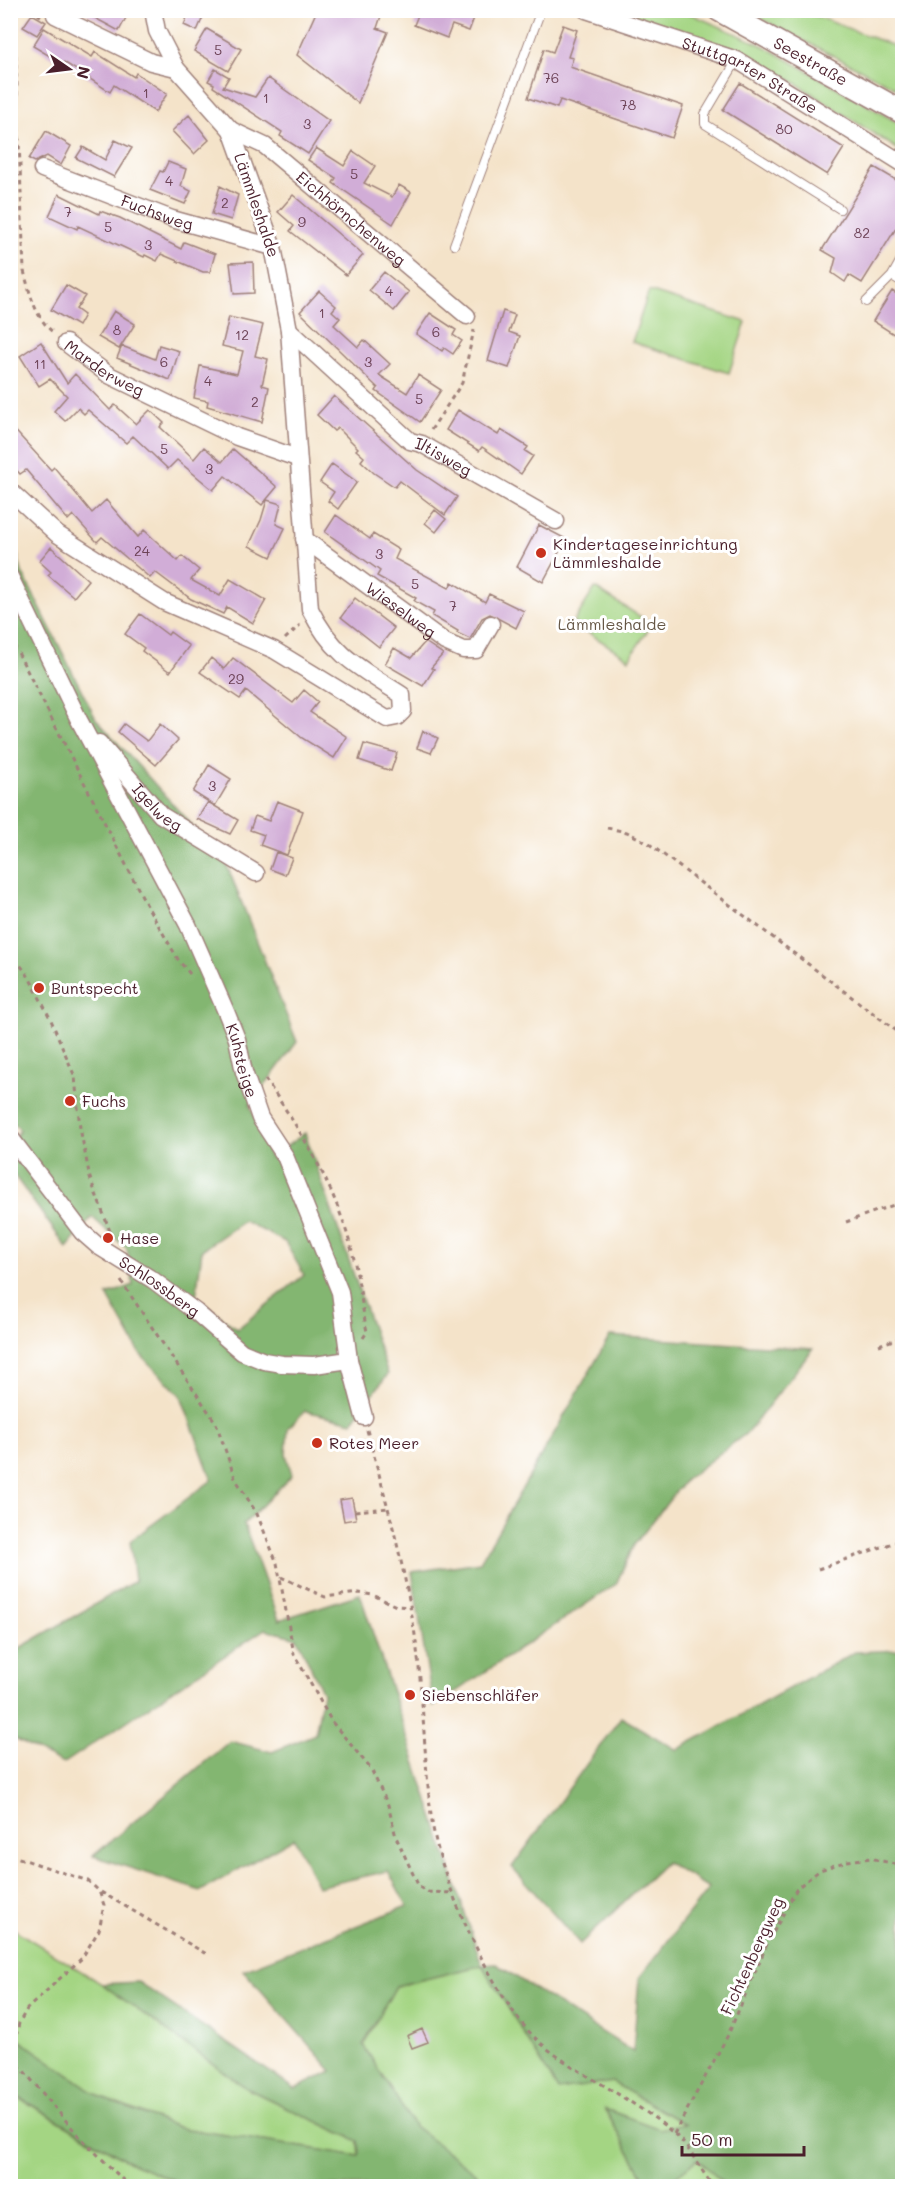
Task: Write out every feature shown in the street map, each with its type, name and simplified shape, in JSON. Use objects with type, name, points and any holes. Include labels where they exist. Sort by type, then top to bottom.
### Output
[{"type":"main road","name":"Seestraße","points":[[719,10],[903,112]]},
{"type":"street","name":"Lämmleshalde","points":[[10,491],[57,534],[164,602],[274,650],[387,719],[397,717],[404,711],[402,695],[345,658],[321,632],[312,614],[297,458],[289,330],[273,247],[231,130],[176,68],[157,31],[153,10]]},
{"type":"street","name":"Stuttgarter Straße","points":[[586,10],[738,60],[903,163]]},
{"type":"street","points":[[55,15],[151,62],[176,68]]},
{"type":"street","name":"Eichhörnchenweg","points":[[231,130],[265,146],[467,316]]},
{"type":"street","name":"Fuchsweg","points":[[42,169],[172,219],[273,247]]},
{"type":"street","name":"Iltisweg","points":[[289,330],[410,441],[422,444],[556,521]]},
{"type":"street","name":"Marderweg","points":[[66,343],[109,375],[237,437],[297,458]]},
{"type":"street","name":"Wieselweg","points":[[304,539],[462,650],[476,650],[491,624]]},
{"type":"street","points":[[10,578],[79,720]]},
{"type":"street","name":"Igelweg","points":[[79,720],[161,815],[256,873]]},
{"type":"street","name":"Kuhsteige","points":[[79,720],[188,925],[227,1014],[237,1039],[244,1072],[261,1118],[285,1156],[340,1292],[349,1360],[364,1417]]},
{"type":"street","name":"Schlossberg","points":[[10,1137],[82,1232],[117,1260],[153,1280],[179,1299],[242,1352],[264,1361],[282,1364],[314,1365],[349,1360]]},
{"type":"lane","points":[[454,244],[541,10]]},
{"type":"lane","points":[[738,60],[705,114],[705,124],[840,209]]},
{"type":"lane","points":[[866,302],[892,276],[903,258]]},
{"type":"lane","points":[[892,276],[903,282]]},
{"type":"path","name":"Marderweg","points":[[14,10],[24,271],[32,301],[44,325],[66,343]]},
{"type":"path","points":[[422,444],[462,382],[476,322],[467,316]]},
{"type":"path","points":[[274,650],[312,614]]},
{"type":"path","points":[[10,637],[146,904],[179,961],[192,976]]},
{"type":"path","points":[[606,828],[627,832],[648,843],[903,1035]]},
{"type":"path","points":[[10,951],[29,977],[51,1020],[75,1077],[80,1128],[90,1178],[116,1248],[118,1276],[216,1424],[236,1478],[257,1514],[281,1577],[294,1654],[332,1722],[371,1770],[388,1804],[396,1837],[419,1887],[428,1892],[453,1893]]},
{"type":"path","points":[[846,1222],[903,1202]]},
{"type":"path","points":[[879,1345],[903,1337]]},
{"type":"path","points":[[364,1417],[389,1508],[411,1607],[432,1824],[453,1893],[500,1990],[525,2027],[562,2060],[626,2098],[674,2134],[685,2145],[713,2187]]},
{"type":"path","points":[[355,1511],[389,1508]]},
{"type":"path","points":[[818,1569],[903,1540]]},
{"type":"path","points":[[281,1577],[325,1597],[359,1593],[373,1595],[396,1606],[411,1607]]},
{"type":"path","points":[[10,1855],[88,1881],[99,1891],[208,1955]]},
{"type":"path","name":"Fichtenbergweg","points":[[674,2134],[728,2035],[766,1944],[797,1888],[820,1870],[846,1861],[871,1858],[903,1866]]},
{"type":"path","points":[[99,1891],[104,1905],[99,1930],[82,1958],[27,2009],[19,2023],[11,2057],[78,2135],[129,2186]]},
{"type":"green space","points":[[617,11],[684,11],[764,46],[902,125],[902,152],[771,67]]},
{"type":"green space","points":[[746,11],[803,11],[902,49],[902,91]]},
{"type":"green space","points":[[649,291],[746,322],[729,373],[632,342]]},
{"type":"green space","points":[[10,528],[22,572],[96,719],[226,863],[297,1042],[250,1105],[270,1158],[305,1133],[388,1374],[352,1422],[305,1411],[288,1428],[286,1454],[292,1475],[244,1524],[279,1620],[360,1594],[482,1965],[396,1986],[363,2045],[414,2126],[480,2177],[469,2186],[188,2186],[132,2163],[11,2093],[11,2034],[102,2098],[180,2128],[359,2156],[358,2141],[248,2089],[102,1984],[138,1982],[295,2089],[332,2071],[243,1970],[407,1906],[388,1871],[318,1887],[294,1838],[201,1891],[93,1856],[230,1741],[272,1752],[315,1734],[323,1693],[297,1638],[265,1629],[63,1764],[11,1737],[11,1653],[135,1581],[130,1541],[212,1480],[181,1396],[141,1355],[107,1295],[133,1285],[127,1249],[92,1217],[67,1248],[11,1171],[11,1142],[20,1130],[10,1119]],"holes":[[[244,1221],[285,1242],[304,1275],[237,1329],[196,1297],[202,1250]]]},
{"type":"green space","name":"Lämmleshalde","points":[[595,588],[652,624],[629,659],[573,623]]},
{"type":"green space","points":[[610,1336],[813,1349],[748,1432],[686,1479],[634,1545],[616,1584],[433,1707],[412,1572],[480,1562]]},
{"type":"green space","points":[[902,1650],[902,2186],[726,2186],[698,2159],[663,2186],[649,2186],[605,2109],[660,2129],[685,2124],[612,2082],[558,2090],[482,1965],[496,1964],[633,2052],[639,1978],[709,1888],[666,1862],[580,1944],[512,1867],[621,1717],[677,1750],[855,1652]]},
{"type":"green space","points":[[10,1927],[102,1984],[248,2089],[358,2141],[359,2156],[180,2128],[102,2098],[11,2034]]},
{"type":"green space","points":[[483,1965],[558,2089],[612,2082],[686,2125],[660,2129],[605,2110],[649,2186],[469,2186],[479,2177],[414,2126],[363,2045],[396,1986]]},
{"type":"green space","points":[[10,2093],[132,2163],[188,2186],[11,2186]]},
{"type":"green space","points":[[698,2159],[726,2186],[663,2186]]},
{"type":"building","points":[[80,10],[130,10],[119,31]]},
{"type":"building","points":[[190,10],[206,10],[197,31],[184,25]]},
{"type":"building","points":[[317,10],[383,10],[377,28],[388,32],[358,103],[297,55]]},
{"type":"building","points":[[420,10],[477,10],[469,31],[452,25],[447,38],[414,25]]},
{"type":"building","points":[[32,14],[46,22],[37,35],[23,27]]},
{"type":"building","points":[[563,25],[577,30],[568,57],[573,58],[570,67],[683,106],[672,138],[560,100],[557,108],[528,98],[544,49],[553,52]]},
{"type":"building","points":[[44,28],[92,57],[95,52],[134,77],[136,73],[167,94],[155,112],[114,85],[110,92],[64,62],[63,64],[33,46]]},
{"type":"building","points":[[207,29],[241,49],[228,71],[194,51]]},
{"type":"building","points":[[215,69],[229,77],[223,87],[255,97],[268,78],[329,121],[308,154],[280,136],[282,132],[213,87],[214,84],[208,81]]},
{"type":"building","points":[[740,83],[844,148],[827,175],[723,110]]},
{"type":"building","points":[[189,115],[209,140],[194,154],[172,131]]},
{"type":"building","points":[[46,131],[71,146],[61,165],[47,156],[35,162],[29,159]]},
{"type":"building","points":[[115,140],[132,148],[114,177],[76,158],[83,147],[105,160]]},
{"type":"building","points":[[316,148],[344,166],[353,151],[375,166],[364,183],[392,197],[399,185],[411,192],[393,224],[333,183],[336,178],[308,160]]},
{"type":"building","points":[[168,162],[186,169],[181,186],[191,191],[185,204],[150,190],[160,171],[163,172]]},
{"type":"building","points":[[874,167],[903,184],[903,217],[862,283],[849,275],[845,282],[832,273],[836,258],[822,250]]},
{"type":"building","points":[[220,186],[238,195],[231,220],[212,214]]},
{"type":"building","points":[[59,194],[99,214],[100,211],[120,218],[181,249],[184,242],[215,254],[210,272],[203,272],[161,254],[157,261],[145,255],[144,257],[78,226],[77,229],[49,216]]},
{"type":"building","points":[[293,195],[363,255],[346,275],[290,231],[294,226],[278,212]]},
{"type":"building","points":[[253,262],[254,293],[234,294],[230,263]]},
{"type":"building","points":[[384,272],[409,292],[394,311],[369,290]]},
{"type":"building","points":[[66,285],[85,296],[76,309],[84,315],[78,326],[51,310]]},
{"type":"building","points":[[319,291],[336,306],[332,311],[340,318],[334,325],[358,347],[364,340],[390,364],[379,375],[407,393],[418,375],[441,390],[420,422],[376,391],[378,388],[300,312]]},
{"type":"building","points":[[892,291],[903,298],[903,340],[873,321]]},
{"type":"building","points":[[114,311],[135,324],[119,349],[98,337]]},
{"type":"building","points":[[503,311],[515,315],[509,332],[520,336],[509,368],[488,361]]},
{"type":"building","points":[[430,313],[456,330],[453,335],[462,341],[453,354],[444,348],[442,351],[416,334]]},
{"type":"building","points":[[229,317],[263,325],[255,356],[268,359],[262,385],[269,387],[262,422],[207,406],[208,401],[194,398],[200,366],[237,374],[243,351],[222,346]]},
{"type":"building","points":[[41,342],[67,383],[75,374],[110,410],[115,405],[136,424],[150,410],[164,423],[160,427],[194,459],[204,447],[222,462],[233,449],[277,487],[262,505],[225,476],[213,490],[177,460],[168,469],[133,436],[126,443],[88,410],[84,414],[78,408],[65,421],[54,411],[67,396],[50,379],[39,386],[20,356]]},
{"type":"building","points":[[159,345],[179,351],[170,380],[117,358],[122,346],[155,359]]},
{"type":"building","points":[[334,396],[417,470],[457,497],[445,515],[400,481],[395,487],[374,473],[361,461],[364,457],[356,450],[358,448],[338,428],[334,431],[317,415]]},
{"type":"building","points":[[458,410],[498,435],[501,430],[528,447],[525,451],[533,456],[521,474],[482,447],[479,451],[446,430]]},
{"type":"building","points":[[10,425],[51,470],[54,467],[92,513],[106,500],[138,537],[144,530],[178,561],[182,556],[199,570],[191,580],[220,596],[230,579],[266,600],[253,623],[227,607],[223,614],[191,599],[155,572],[150,578],[102,537],[97,542],[73,515],[68,520],[26,470],[20,474],[10,463]]},
{"type":"building","points":[[332,464],[357,482],[338,509],[328,501],[334,492],[320,482]]},
{"type":"building","points":[[267,500],[281,504],[276,524],[285,528],[271,557],[249,546]]},
{"type":"building","points":[[435,510],[446,519],[436,532],[425,523]]},
{"type":"building","points":[[336,515],[370,539],[373,534],[399,550],[395,559],[449,588],[452,582],[485,602],[489,594],[524,611],[516,628],[490,614],[482,618],[470,639],[457,633],[458,631],[432,616],[434,612],[414,601],[416,598],[377,576],[380,571],[325,532]]},
{"type":"building","name":"Kindertageseinrichtung Lämmleshalde","points":[[539,525],[566,539],[543,582],[517,567]]},
{"type":"building","points":[[51,547],[88,580],[74,597],[48,575],[51,572],[39,561]]},
{"type":"building","points":[[355,598],[394,628],[379,647],[341,617]]},
{"type":"building","points":[[140,614],[168,635],[170,632],[189,646],[170,672],[142,651],[144,648],[125,634]]},
{"type":"building","points":[[425,642],[443,654],[431,668],[434,669],[423,686],[385,664],[394,648],[411,658]]},
{"type":"building","points":[[211,658],[224,669],[233,658],[293,703],[304,690],[318,702],[310,712],[347,737],[334,758],[302,738],[246,691],[240,699],[200,672]]},
{"type":"building","points":[[124,724],[147,741],[160,724],[178,740],[156,765],[118,732]]},
{"type":"building","points":[[423,731],[438,738],[431,753],[417,748]]},
{"type":"building","points":[[364,744],[397,753],[391,771],[359,760]]},
{"type":"building","points":[[209,765],[231,779],[215,806],[193,792]]},
{"type":"building","points":[[277,801],[303,811],[287,855],[260,845],[264,835],[250,830],[255,816],[269,821]]},
{"type":"building","points":[[208,802],[238,820],[230,834],[197,819]]},
{"type":"building","points":[[276,852],[292,858],[285,875],[270,869]]},
{"type":"building","points":[[352,1498],[356,1519],[344,1521],[340,1500]]},
{"type":"building","points":[[422,2029],[428,2042],[412,2048],[407,2036]]},
{"type":"place","name":"Kindertageseinrichtung Lämmleshalde","points":[[541,553]]},
{"type":"place","name":"Buntspecht","points":[[39,988]]},
{"type":"place","name":"Fuchs","points":[[70,1101]]},
{"type":"place","name":"Hase","points":[[108,1238]]},
{"type":"place","name":"Rotes Meer","points":[[317,1443]]},
{"type":"place","name":"Siebenschläfer","points":[[410,1695]]}]
